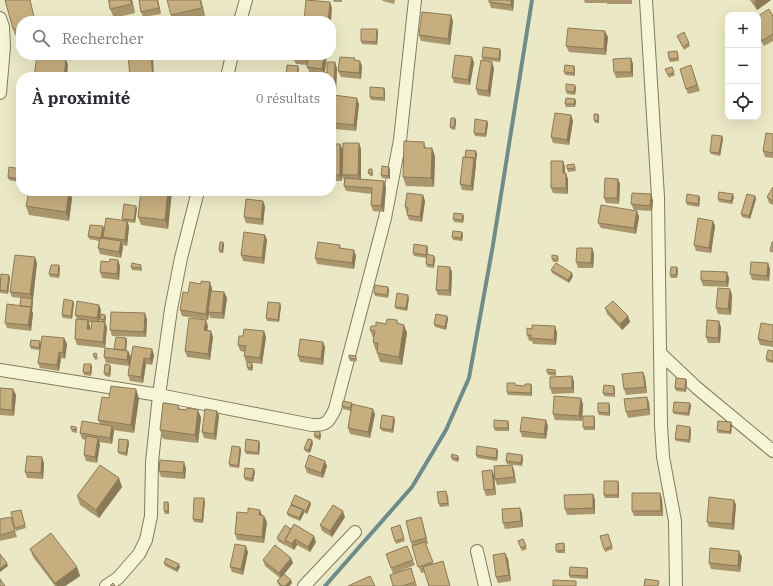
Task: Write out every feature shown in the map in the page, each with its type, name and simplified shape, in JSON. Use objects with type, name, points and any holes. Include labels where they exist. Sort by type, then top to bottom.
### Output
[{"type":"street","points":[[241,16],[246,0]]},
{"type":"street","points":[[0,370],[160,395],[312,425],[321,425],[329,420],[335,409],[385,218],[400,140],[415,0]]},
{"type":"street","points":[[646,0],[658,197],[661,426],[663,457],[675,521],[676,586]]},
{"type":"street","points":[[0,18],[3,27],[4,47],[0,93]]},
{"type":"street","points":[[228,72],[231,60]]},
{"type":"street","points":[[106,586],[118,578],[139,554],[146,540],[151,516],[152,462],[171,309],[181,258],[197,196]]},
{"type":"street","points":[[660,353],[696,388],[773,451]]},
{"type":"street","points":[[304,586],[355,532]]},
{"type":"street","points":[[477,551],[485,586]]},
{"type":"building","points":[[5,0],[30,0],[34,16],[16,16],[16,29],[13,29]]},
{"type":"building","points":[[130,0],[132,4],[110,9],[109,1]]},
{"type":"building","points":[[139,0],[157,0],[159,8],[141,12]]},
{"type":"building","points":[[167,0],[200,0],[202,8],[171,15]]},
{"type":"building","points":[[306,0],[330,2],[329,16],[304,16]]},
{"type":"building","points":[[489,0],[511,0],[511,5],[489,2]]},
{"type":"building","points":[[769,9],[773,16],[773,34],[762,41],[761,39],[761,14]]},
{"type":"building","points":[[422,12],[451,15],[448,39],[419,35]]},
{"type":"building","points":[[568,28],[605,31],[604,49],[566,46]]},
{"type":"building","points":[[361,29],[377,29],[376,42],[361,41]]},
{"type":"building","points":[[684,32],[689,43],[683,47],[677,36]]},
{"type":"building","points":[[483,47],[500,49],[499,59],[482,57]]},
{"type":"building","points":[[677,51],[678,58],[669,59],[668,52]]},
{"type":"building","points":[[455,55],[472,57],[468,80],[452,77]]},
{"type":"building","points":[[340,57],[355,58],[354,60],[360,61],[359,73],[338,71]]},
{"type":"building","points":[[631,58],[631,72],[614,72],[613,59]]},
{"type":"building","points":[[36,60],[66,60],[65,72],[35,72]]},
{"type":"building","points":[[128,60],[151,60],[153,72],[130,72]]},
{"type":"building","points":[[308,60],[323,60],[322,69],[307,67]]},
{"type":"building","points":[[481,60],[492,62],[488,91],[476,89]]},
{"type":"building","points":[[327,62],[335,62],[335,72],[327,72]]},
{"type":"building","points":[[287,65],[298,66],[297,72],[286,72]]},
{"type":"building","points":[[565,65],[574,66],[574,73],[564,72]]},
{"type":"building","points":[[691,65],[697,85],[686,89],[680,69]]},
{"type":"building","points":[[672,67],[674,72],[668,75],[665,69]]},
{"type":"building","points":[[566,84],[575,85],[574,92],[566,91]]},
{"type":"building","points":[[370,87],[384,88],[384,98],[370,97]]},
{"type":"building","points":[[336,95],[357,98],[354,125],[336,123]]},
{"type":"building","points":[[566,98],[575,99],[574,104],[565,104]]},
{"type":"building","points":[[555,113],[571,115],[567,140],[551,137]]},
{"type":"building","points":[[594,114],[598,114],[598,121],[594,120]]},
{"type":"building","points":[[451,118],[455,118],[454,127],[450,127]]},
{"type":"building","points":[[475,119],[487,121],[485,134],[474,133]]},
{"type":"building","points":[[766,133],[773,134],[773,153],[763,151]]},
{"type":"building","points":[[712,135],[722,136],[719,153],[710,152]]},
{"type":"building","points":[[404,141],[424,142],[424,148],[432,148],[431,178],[403,177]]},
{"type":"building","points":[[343,143],[359,143],[358,175],[342,175]]},
{"type":"building","points":[[336,144],[340,144],[340,175],[336,175]]},
{"type":"building","points":[[466,150],[476,151],[475,160],[474,158],[465,157]]},
{"type":"building","points":[[463,157],[474,158],[471,186],[460,184]]},
{"type":"building","points":[[551,161],[563,161],[563,173],[566,173],[566,188],[551,188]]},
{"type":"building","points":[[574,164],[575,168],[567,169],[567,165]]},
{"type":"building","points":[[382,166],[389,167],[388,176],[381,175]]},
{"type":"building","points":[[9,167],[16,168],[16,178],[8,177]]},
{"type":"building","points":[[369,169],[372,169],[372,173],[368,173]]},
{"type":"building","points":[[345,178],[384,181],[381,206],[371,205],[372,188],[344,186]]},
{"type":"building","points":[[605,178],[618,179],[617,198],[604,198]]},
{"type":"building","points":[[773,187],[773,201],[767,197]]},
{"type":"building","points":[[719,192],[733,194],[731,201],[718,199]]},
{"type":"building","points":[[407,193],[423,195],[420,217],[407,215],[408,208],[405,207]]},
{"type":"building","points":[[632,193],[651,194],[650,206],[631,204]]},
{"type":"building","points":[[687,194],[699,196],[698,204],[686,202]]},
{"type":"building","points":[[747,194],[755,196],[749,216],[741,214]]},
{"type":"building","points":[[28,196],[68,196],[66,212],[26,206]]},
{"type":"building","points":[[140,196],[167,196],[165,220],[138,217]]},
{"type":"building","points":[[246,199],[263,201],[261,219],[244,217]]},
{"type":"building","points":[[124,204],[136,206],[134,220],[122,219]]},
{"type":"building","points":[[601,205],[637,211],[634,228],[598,223]]},
{"type":"building","points":[[454,213],[463,214],[462,220],[453,219]]},
{"type":"building","points":[[106,218],[127,221],[125,240],[103,237]]},
{"type":"building","points":[[698,218],[713,221],[709,248],[694,245]]},
{"type":"building","points":[[90,225],[103,226],[101,238],[88,236]]},
{"type":"building","points":[[453,231],[462,232],[461,238],[452,237]]},
{"type":"building","points":[[244,232],[265,235],[262,258],[241,255]]},
{"type":"building","points":[[100,238],[121,241],[119,252],[98,248]]},
{"type":"building","points":[[220,242],[223,242],[222,251],[219,250]]},
{"type":"building","points":[[318,242],[340,245],[339,248],[354,250],[352,263],[315,258]]},
{"type":"building","points":[[773,242],[773,252],[770,251]]},
{"type":"building","points":[[414,244],[427,246],[426,255],[413,253]]},
{"type":"building","points":[[577,248],[592,248],[591,263],[576,262]]},
{"type":"building","points":[[427,254],[434,256],[433,265],[426,264]]},
{"type":"building","points":[[15,255],[35,257],[30,294],[10,292]]},
{"type":"building","points":[[552,255],[558,256],[557,259],[552,259]]},
{"type":"building","points":[[110,259],[118,260],[117,274],[100,272],[101,261],[109,262]]},
{"type":"building","points":[[751,262],[768,263],[767,276],[750,274]]},
{"type":"building","points":[[132,263],[141,265],[141,268],[131,267]]},
{"type":"building","points":[[556,263],[572,273],[568,280],[551,270]]},
{"type":"building","points":[[51,265],[59,265],[58,275],[49,274]]},
{"type":"building","points":[[438,266],[450,267],[449,290],[436,290]]},
{"type":"building","points":[[671,267],[677,267],[676,275],[670,275]]},
{"type":"building","points":[[701,271],[727,272],[726,282],[701,280]]},
{"type":"building","points":[[1,274],[9,275],[7,291],[0,290]]},
{"type":"building","points":[[201,281],[210,282],[206,314],[180,310],[183,292],[188,293],[190,282],[201,284]]},
{"type":"building","points":[[375,285],[388,287],[387,295],[374,293]]},
{"type":"building","points":[[718,288],[730,289],[728,309],[716,308]]},
{"type":"building","points":[[211,291],[224,292],[222,313],[208,312]]},
{"type":"building","points":[[397,293],[408,295],[406,308],[395,307]]},
{"type":"building","points":[[21,297],[32,299],[31,308],[20,306]]},
{"type":"building","points":[[64,299],[73,301],[71,316],[62,315]]},
{"type":"building","points":[[77,301],[99,305],[97,318],[75,315]]},
{"type":"building","points":[[613,301],[628,316],[620,324],[605,308]]},
{"type":"building","points":[[268,302],[280,303],[278,320],[266,318]]},
{"type":"building","points":[[7,304],[31,307],[28,325],[5,323]]},
{"type":"building","points":[[111,312],[145,313],[144,332],[110,330]]},
{"type":"building","points":[[101,314],[105,315],[104,320],[100,319]]},
{"type":"building","points":[[436,314],[447,316],[445,327],[434,324]]},
{"type":"building","points":[[189,318],[206,320],[204,330],[211,331],[208,354],[185,351]]},
{"type":"building","points":[[76,319],[88,320],[87,329],[91,329],[92,321],[105,322],[103,342],[75,339]]},
{"type":"building","points":[[387,319],[397,320],[397,323],[404,325],[399,357],[377,353],[378,343],[373,342],[375,331],[370,330],[371,326],[376,326],[376,322],[386,324]]},
{"type":"building","points":[[707,320],[719,321],[718,338],[706,337]]},
{"type":"building","points":[[761,323],[773,325],[773,342],[758,339]]},
{"type":"building","points":[[532,325],[555,326],[554,340],[531,338],[531,335],[527,335],[527,328],[532,329]]},
{"type":"building","points":[[244,329],[264,331],[260,358],[244,356],[246,346],[238,345],[239,336],[243,336]]},
{"type":"building","points":[[42,336],[64,338],[63,353],[59,352],[57,365],[38,363]]},
{"type":"building","points":[[116,337],[126,338],[125,350],[114,349]]},
{"type":"building","points":[[300,339],[323,342],[321,359],[298,356]]},
{"type":"building","points":[[31,340],[40,341],[39,348],[30,346]]},
{"type":"building","points":[[133,346],[152,349],[150,359],[144,358],[141,377],[128,375]]},
{"type":"building","points":[[105,348],[128,351],[127,360],[104,357]]},
{"type":"building","points":[[768,350],[773,351],[773,361],[766,359]]},
{"type":"building","points":[[349,355],[356,356],[355,359],[349,358]]},
{"type":"building","points":[[247,362],[252,363],[251,368],[247,367]]},
{"type":"building","points":[[84,364],[91,364],[90,373],[83,372]]},
{"type":"building","points":[[105,364],[110,365],[109,374],[104,373]]},
{"type":"building","points":[[547,369],[555,370],[555,373],[547,372]]},
{"type":"building","points":[[643,372],[645,387],[624,389],[622,374]]},
{"type":"building","points":[[572,376],[572,388],[550,388],[550,377]]},
{"type":"building","points":[[676,378],[686,379],[685,389],[675,388]]},
{"type":"building","points":[[507,383],[515,383],[515,385],[525,386],[525,384],[531,384],[531,393],[507,392]]},
{"type":"building","points":[[604,385],[614,386],[614,394],[603,393]]},
{"type":"building","points":[[111,386],[136,389],[131,425],[98,420],[102,397],[109,398]]},
{"type":"building","points":[[0,388],[13,389],[12,410],[0,409]]},
{"type":"building","points":[[554,396],[581,398],[579,416],[553,414]]},
{"type":"building","points":[[647,397],[648,409],[626,412],[624,399]]},
{"type":"building","points":[[343,401],[352,403],[350,408],[342,406]]},
{"type":"building","points":[[674,402],[690,403],[688,413],[673,412]]},
{"type":"building","points":[[163,403],[178,405],[178,409],[187,410],[187,408],[198,410],[195,435],[160,430]]},
{"type":"building","points":[[598,403],[609,403],[609,413],[598,412]]},
{"type":"building","points":[[352,404],[373,409],[368,432],[348,428]]},
{"type":"building","points":[[205,409],[217,411],[214,434],[202,432]]},
{"type":"building","points":[[382,415],[394,417],[392,430],[380,428]]},
{"type":"building","points":[[583,416],[594,416],[594,427],[583,427]]},
{"type":"building","points":[[522,417],[546,420],[544,434],[520,431]]},
{"type":"building","points":[[494,420],[508,421],[508,428],[494,428]]},
{"type":"building","points":[[82,421],[112,426],[110,438],[80,433]]},
{"type":"building","points":[[718,421],[731,422],[730,432],[717,430]]},
{"type":"building","points":[[677,425],[690,427],[689,440],[675,439]]},
{"type":"building","points":[[71,426],[76,427],[76,430],[71,429]]},
{"type":"building","points":[[316,431],[320,432],[319,437],[314,435]]},
{"type":"building","points":[[86,436],[98,438],[95,457],[84,455]]},
{"type":"building","points":[[119,439],[128,440],[126,453],[118,452]]},
{"type":"building","points":[[246,439],[259,441],[258,453],[245,451]]},
{"type":"building","points":[[308,439],[312,440],[309,450],[304,449]]},
{"type":"building","points":[[232,446],[240,447],[238,466],[229,464]]},
{"type":"building","points":[[477,446],[497,449],[496,458],[476,455]]},
{"type":"building","points":[[507,453],[522,455],[521,463],[506,461]]},
{"type":"building","points":[[452,454],[458,456],[457,459],[451,457]]},
{"type":"building","points":[[309,455],[325,461],[321,473],[305,467]]},
{"type":"building","points":[[27,456],[42,457],[41,473],[25,472]]},
{"type":"building","points":[[160,460],[184,462],[183,473],[159,471]]},
{"type":"building","points":[[100,465],[119,478],[96,510],[77,496]]},
{"type":"building","points":[[512,465],[514,477],[495,479],[494,466]]},
{"type":"building","points":[[245,468],[254,469],[252,479],[244,477]]},
{"type":"building","points":[[492,470],[494,489],[484,490],[482,471]]},
{"type":"building","points":[[604,481],[618,481],[618,495],[604,495]]},
{"type":"building","points":[[446,491],[448,503],[439,504],[437,492]]},
{"type":"building","points":[[632,493],[660,493],[661,511],[632,511]]},
{"type":"building","points":[[593,494],[593,508],[565,509],[564,495]]},
{"type":"building","points":[[295,495],[310,502],[306,511],[291,504]]},
{"type":"building","points":[[709,497],[734,500],[732,524],[707,522]]},
{"type":"building","points":[[194,498],[204,498],[202,520],[193,519]]},
{"type":"building","points":[[164,502],[168,502],[168,511],[164,511]]},
{"type":"building","points":[[291,505],[303,510],[299,518],[287,513]]},
{"type":"building","points":[[333,505],[343,511],[330,531],[320,525]]},
{"type":"building","points":[[248,508],[260,510],[259,515],[264,516],[262,537],[235,534],[237,512],[248,513]]},
{"type":"building","points":[[520,508],[521,521],[503,523],[502,509]]},
{"type":"building","points":[[21,510],[25,525],[15,528],[11,512]]},
{"type":"building","points":[[11,517],[15,531],[0,535],[0,519]]},
{"type":"building","points":[[421,517],[426,538],[411,542],[406,521]]},
{"type":"building","points":[[294,524],[314,536],[308,547],[295,539],[292,544],[285,540]]},
{"type":"building","points":[[285,525],[291,529],[284,543],[277,538]]},
{"type":"building","points":[[400,525],[404,538],[395,541],[391,528]]},
{"type":"building","points":[[51,533],[77,567],[55,583],[30,549]]},
{"type":"building","points":[[608,534],[612,546],[604,549],[600,536]]},
{"type":"building","points":[[523,539],[526,546],[521,548],[518,541]]},
{"type":"building","points":[[425,542],[433,562],[418,567],[412,546]]},
{"type":"building","points":[[564,543],[564,550],[556,551],[556,544]]},
{"type":"building","points":[[235,544],[246,546],[241,569],[230,567]]},
{"type":"building","points":[[275,545],[291,558],[279,573],[263,560]]},
{"type":"building","points":[[407,546],[413,560],[391,568],[386,554]]},
{"type":"building","points":[[710,548],[739,551],[738,566],[709,563]]},
{"type":"building","points":[[505,553],[509,575],[496,577],[493,555]]},
{"type":"building","points":[[0,554],[7,563],[0,569]]},
{"type":"building","points":[[166,558],[179,564],[176,569],[164,563]]},
{"type":"building","points":[[443,561],[450,586],[429,586],[423,567]]},
{"type":"building","points":[[570,567],[587,568],[587,576],[569,575]]},
{"type":"building","points":[[411,568],[415,582],[402,586],[393,586],[390,575]]},
{"type":"building","points":[[284,574],[291,580],[285,586],[282,586],[277,581]]},
{"type":"building","points":[[370,576],[375,586],[348,586]]},
{"type":"building","points":[[0,579],[5,586],[0,586]]},
{"type":"building","points":[[645,579],[659,581],[658,586],[644,586]]},
{"type":"building","points":[[553,580],[576,581],[576,586],[553,586]]},
{"type":"waterway","points":[[325,586],[412,487],[446,430],[469,378],[493,245],[532,0]]}]
